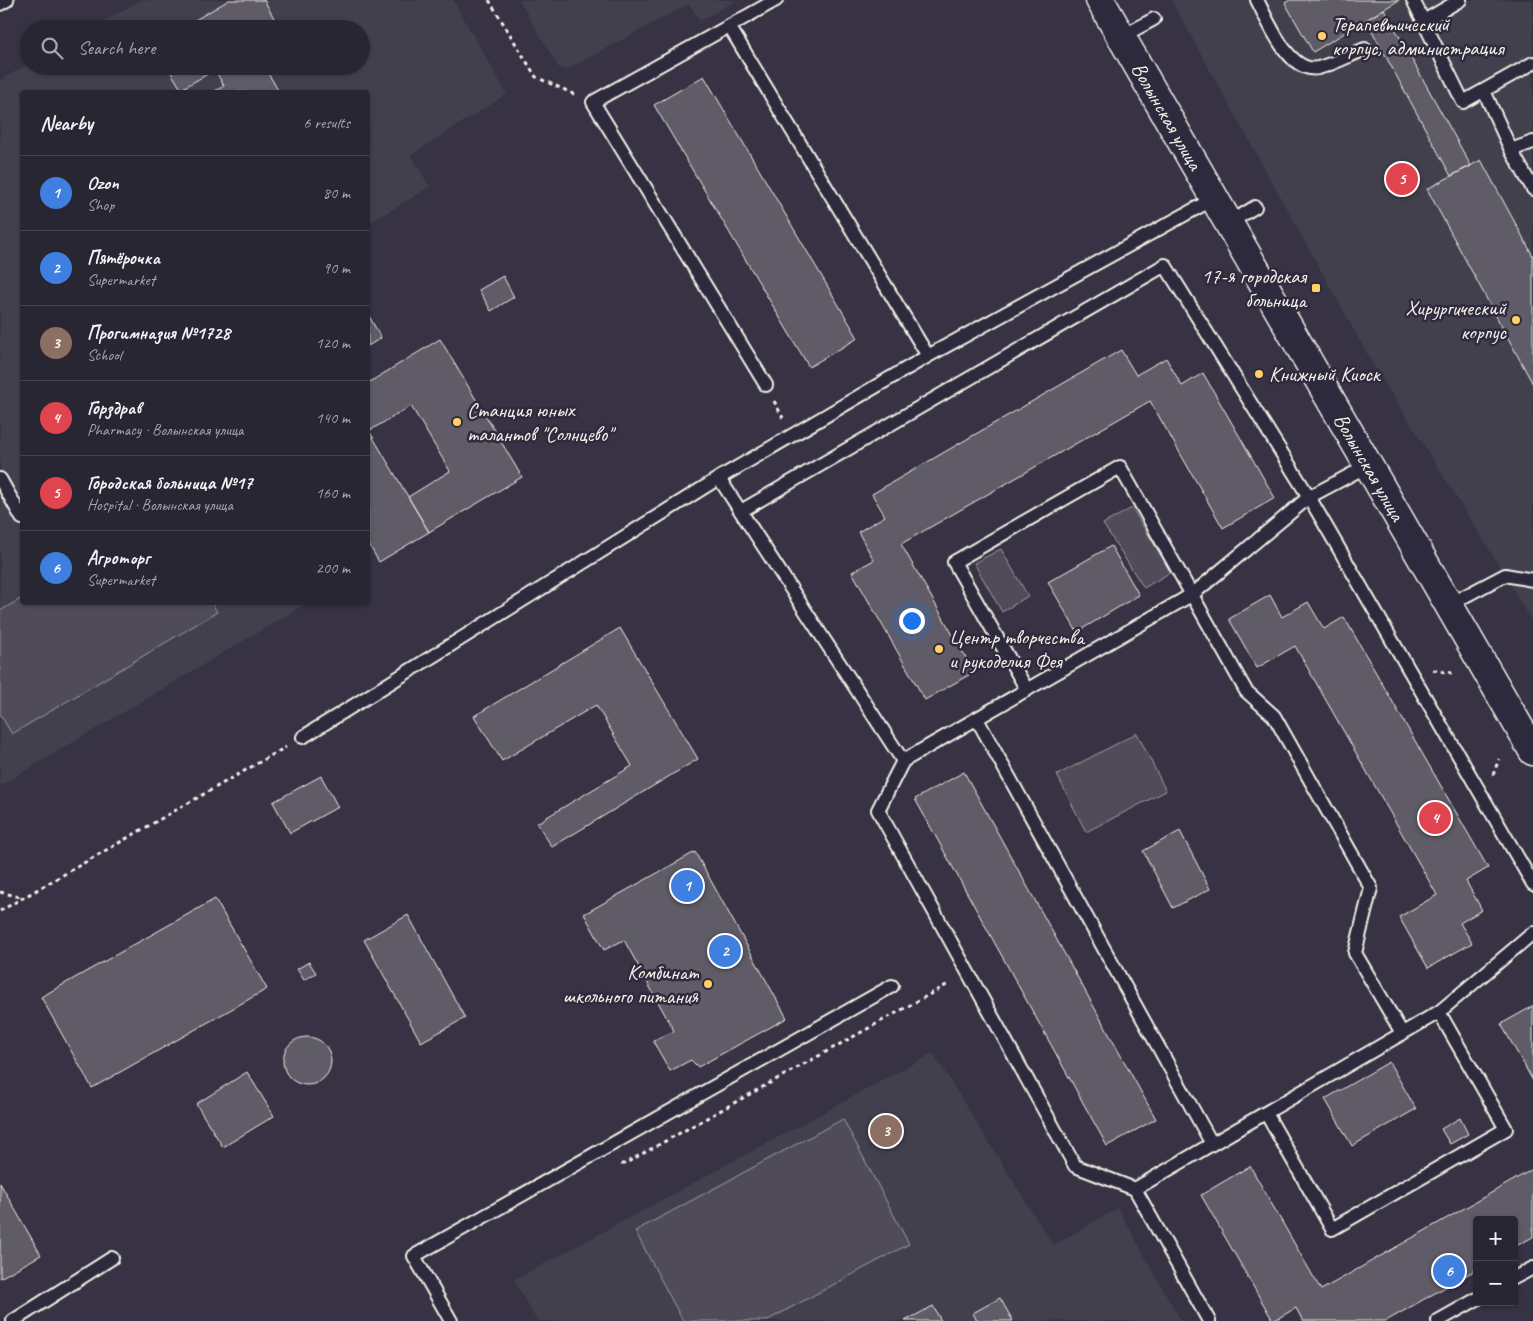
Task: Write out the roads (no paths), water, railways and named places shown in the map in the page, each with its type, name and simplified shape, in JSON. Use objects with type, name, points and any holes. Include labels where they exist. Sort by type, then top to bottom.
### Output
[{"type":"street","name":"Волынская улица","points":[[1100,0],[1450,604],[1533,751]]},
{"type":"lane","points":[[0,4],[6,0]]},
{"type":"lane","points":[[766,386],[593,102],[776,0]]},
{"type":"lane","points":[[1257,0],[1291,59],[1302,66],[1317,68],[1365,49]]},
{"type":"lane","points":[[1413,0],[1463,102],[1533,64]]},
{"type":"lane","points":[[1424,21],[1460,0]]},
{"type":"lane","points":[[1121,36],[1154,19]]},
{"type":"lane","points":[[729,26],[928,356]]},
{"type":"lane","points":[[1484,91],[1511,150],[1533,189]]},
{"type":"lane","points":[[1511,150],[1533,142]]},
{"type":"lane","points":[[304,737],[719,478],[928,356],[1215,198]]},
{"type":"lane","points":[[1229,223],[1255,207]]},
{"type":"lane","points":[[741,512],[1165,266],[1309,496],[1533,884]]},
{"type":"lane","points":[[1209,1321],[1135,1188],[1076,1166],[878,810],[902,761],[1193,594],[1309,496],[1369,465]]},
{"type":"lane","points":[[1027,690],[954,562],[1120,467],[1246,691],[1274,716],[1371,888],[1355,953],[1402,1034]]},
{"type":"lane","points":[[719,478],[902,761]]},
{"type":"lane","points":[[0,479],[20,514]]},
{"type":"lane","points":[[1450,604],[1505,575],[1533,580]]},
{"type":"lane","points":[[977,719],[1212,1144]]},
{"type":"lane","points":[[1135,1188],[1439,1012],[1533,933]]},
{"type":"lane","points":[[451,1321],[414,1256],[892,986]]},
{"type":"lane","points":[[1266,1113],[1332,1229],[1506,1129],[1439,1012]]},
{"type":"lane","points":[[13,1321],[112,1258]]},
{"type":"lane","points":[[1518,1276],[1533,1268]]},
{"type":"lane","points":[[1438,1321],[1473,1301]]},
{"type":"place","name":"Терапевтический корпус, администрация","points":[[1322,36]]},
{"type":"place","name":"Городская больница №17","points":[[1402,179]]},
{"type":"place","name":"17-я городская больница","points":[[1316,288]]},
{"type":"place","name":"Хирургический корпус","points":[[1516,320]]},
{"type":"place","name":"Книжный Киоск","points":[[1259,374]]},
{"type":"place","name":"Станция юных талантов \"Солнцево\"","points":[[457,422]]},
{"type":"place","name":"Центр творчества и рукоделия Фея","points":[[939,649]]},
{"type":"place","name":"Горздрав","points":[[1435,818]]},
{"type":"place","name":"Ozon","points":[[687,886]]},
{"type":"place","name":"Пятёрочка","points":[[725,951]]},
{"type":"place","name":"Комбинат школьного питания","points":[[708,984]]},
{"type":"place","name":"Прогимназия №1728","points":[[886,1131]]},
{"type":"place","name":"Агроторг","points":[[1449,1271]]}]
